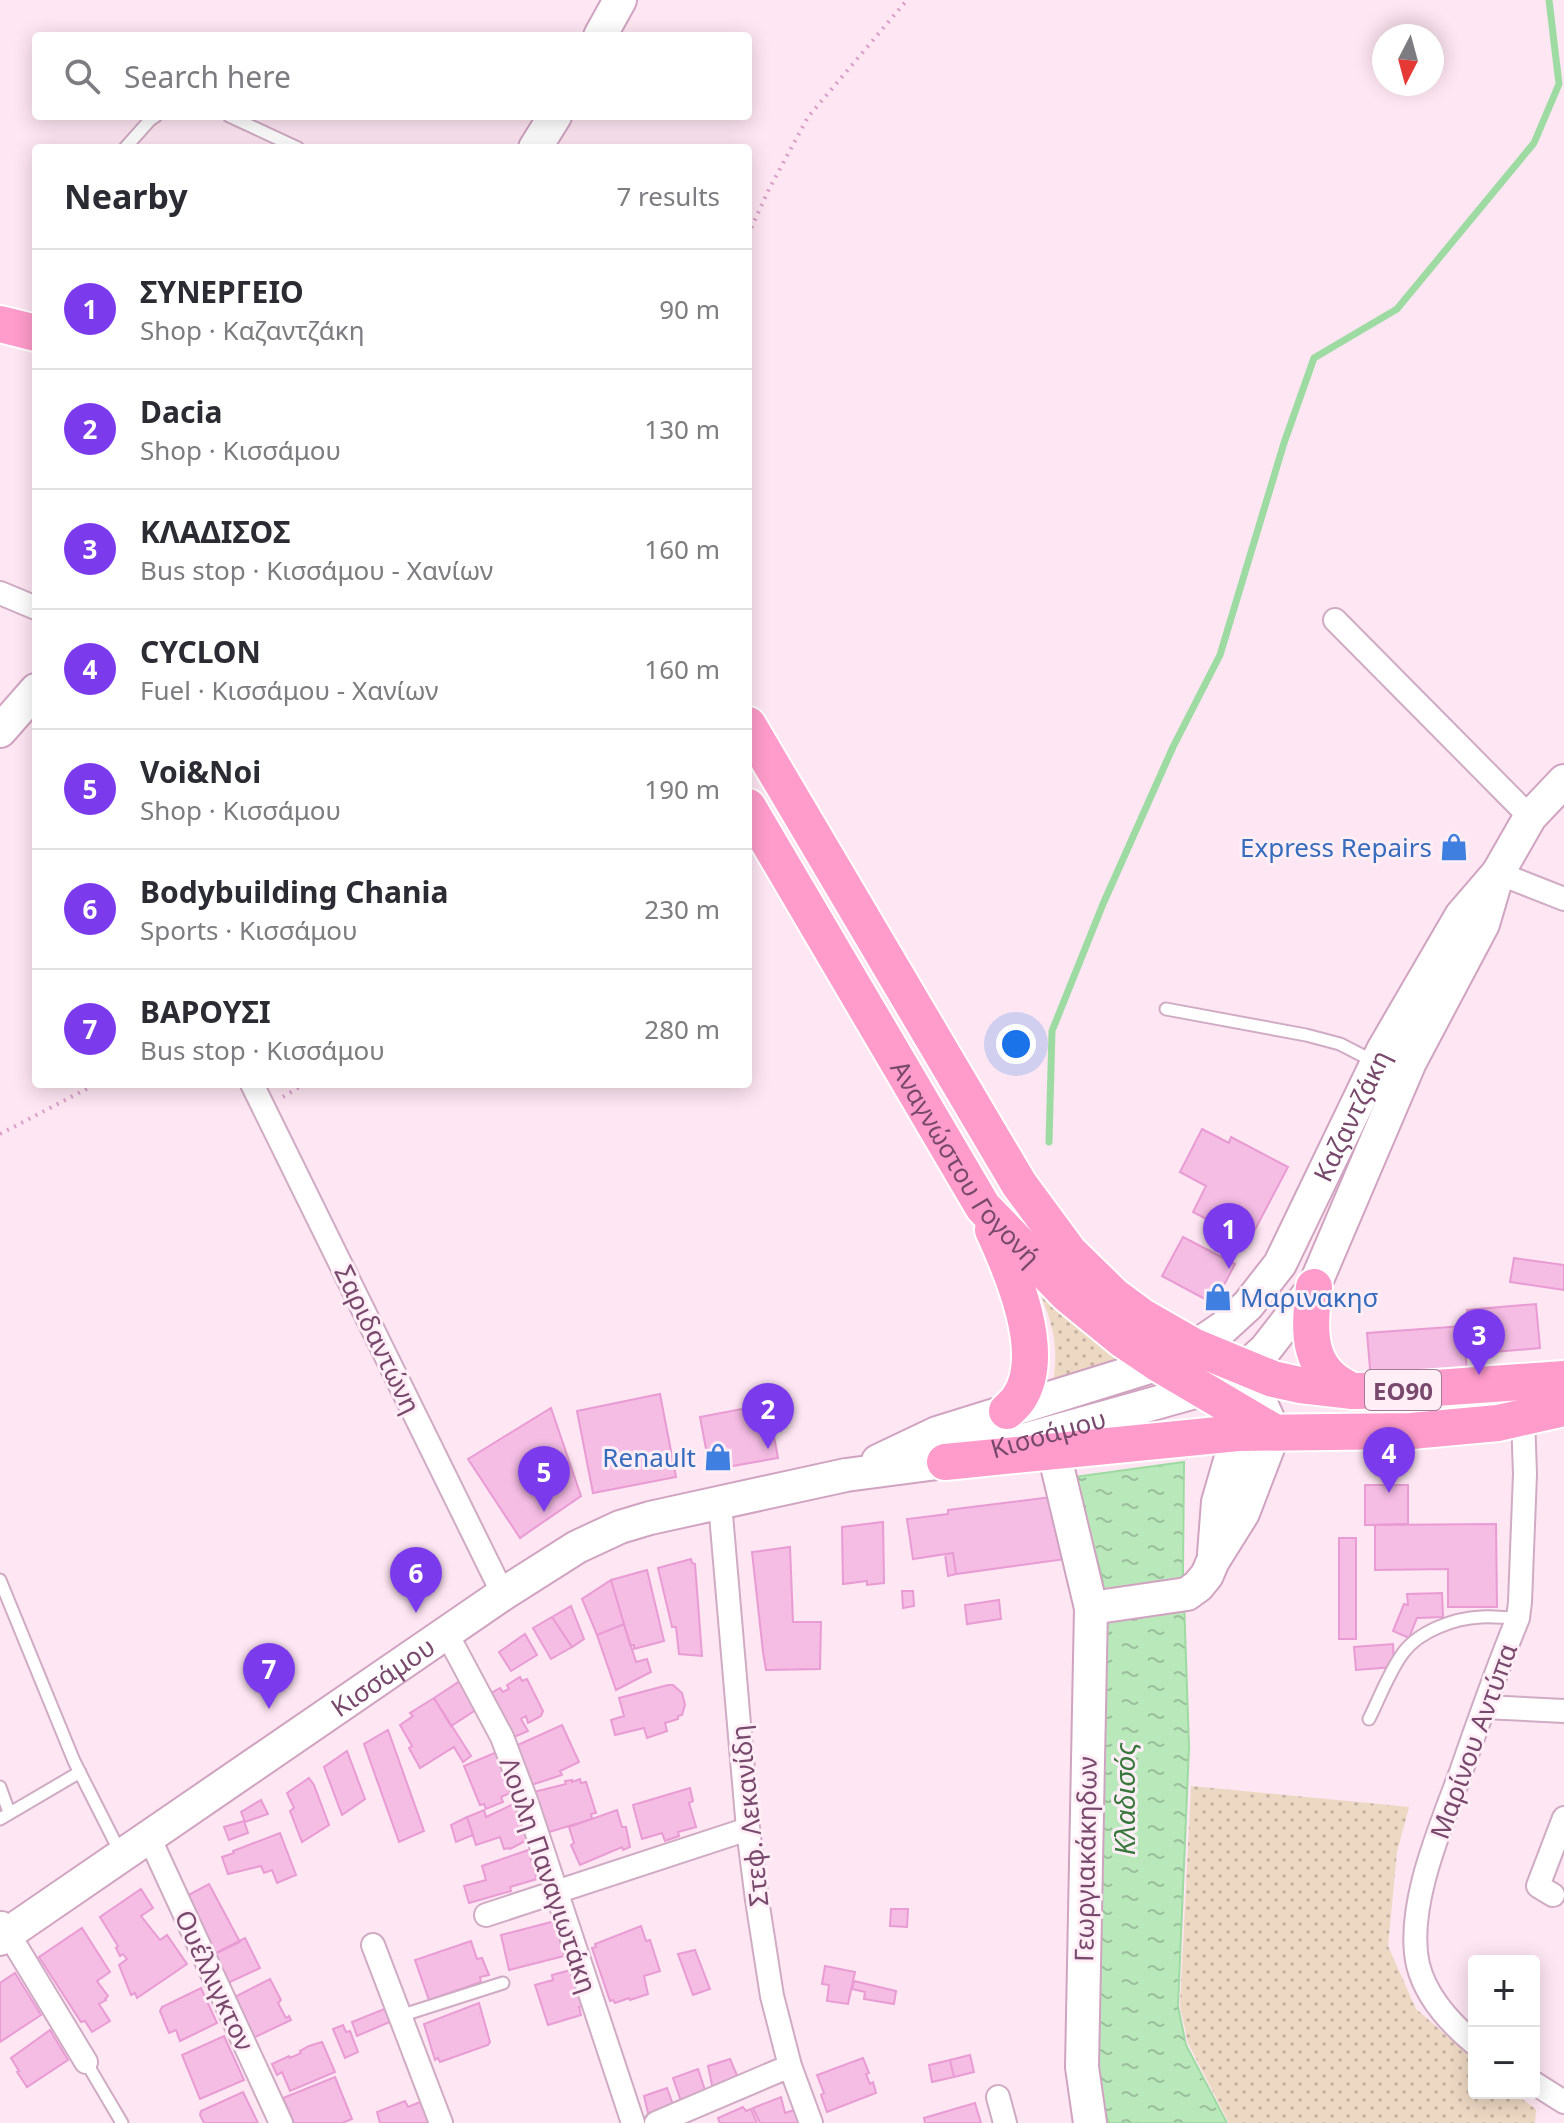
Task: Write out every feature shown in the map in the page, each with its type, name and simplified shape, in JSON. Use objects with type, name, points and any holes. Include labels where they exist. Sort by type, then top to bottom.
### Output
[{"type":"main road","points":[[602,32],[620,0]]},
{"type":"main road","points":[[538,144],[552,120]]},
{"type":"main road","points":[[0,731],[32,695]]},
{"type":"main road","name":"Αναγνώστου Γογονή","points":[[752,732],[1019,1184],[1069,1252],[1090,1275],[1141,1316],[1195,1347]]},
{"type":"main road","name":"Καζαντζάκη","points":[[1195,1347],[1248,1305],[1280,1264],[1377,1063],[1461,916],[1498,873],[1530,817],[1564,781]]},
{"type":"main road","name":"Αναγνώστου Γογονή","points":[[752,814],[983,1207],[1067,1294],[1126,1342],[1202,1390],[1239,1423]]},
{"type":"main road","name":"Καζαντζάκη","points":[[1245,1368],[1280,1334],[1314,1287],[1410,1062],[1483,924],[1498,873]]},
{"type":"main road","points":[[983,1207],[1004,1254],[1027,1320],[1029,1359],[1026,1383],[1019,1398],[1007,1411]]},
{"type":"main road","points":[[1314,1287],[1311,1328],[1320,1367],[1339,1385],[1353,1391]]},
{"type":"main road","name":"Κισσάμου","points":[[846,1475],[937,1433],[1159,1364],[1195,1347]]},
{"type":"main road","name":"ΕΟ90","points":[[1195,1347],[1273,1379],[1353,1391],[1564,1379]]},
{"type":"main road","points":[[1213,1561],[1218,1502],[1239,1423],[1245,1368]]},
{"type":"main road","points":[[1097,1608],[1187,1594],[1207,1575],[1243,1513],[1274,1432],[1245,1368]]},
{"type":"main road","name":"Κισσάμου","points":[[3,1931],[122,1856],[503,1594],[577,1547],[620,1527],[846,1475],[945,1462],[1202,1390],[1245,1368]]},
{"type":"main road","name":"ΕΟ90","points":[[945,1462],[1054,1453],[1239,1423],[1274,1432],[1411,1431],[1498,1423],[1564,1408]]},
{"type":"main road","name":"Γεωργιακάκηδων","points":[[1054,1453],[1097,1608],[1082,2013],[1085,2122]]},
{"type":"street","points":[[0,593],[32,606]]},
{"type":"street","points":[[1335,620],[1530,817]]},
{"type":"street","points":[[1498,873],[1564,899]]},
{"type":"street","name":"Σαριδαντώνη","points":[[254,1088],[503,1594]]},
{"type":"street","name":"Μαρίνου Αντύπα","points":[[1468,2038],[1444,2014],[1428,1990],[1419,1968],[1415,1941],[1419,1904],[1430,1860],[1518,1618],[1525,1474],[1523,1417]]},
{"type":"street","name":"Στεφ. Λεκανίδη","points":[[720,1503],[748,1829],[772,1996],[790,2066],[811,2123]]},
{"type":"street","name":"Λουλη Παναγιωτάκη","points":[[447,1634],[502,1737],[527,1803],[633,2123]]},
{"type":"street","points":[[1484,1707],[1564,1711]]},
{"type":"street","points":[[1553,1895],[1538,1886],[1564,1818]]},
{"type":"street","points":[[486,1915],[748,1829]]},
{"type":"street","name":"Ουέλλιγκτον","points":[[149,1837],[281,2123]]},
{"type":"street","points":[[3,1931],[86,2062]]},
{"type":"street","points":[[373,1945],[441,2123]]},
{"type":"street","points":[[656,2123],[790,2066]]},
{"type":"street","points":[[1540,2087],[1564,2102]]},
{"type":"street","points":[[998,2097],[1005,2123]]},
{"type":"lane","points":[[129,144],[150,120]]},
{"type":"lane","points":[[238,120],[289,144]]},
{"type":"lane","points":[[1166,1009],[1329,1041],[1377,1063]]},
{"type":"lane","points":[[0,1580],[80,1772],[122,1856]]},
{"type":"lane","points":[[1369,1719],[1403,1653],[1421,1637],[1446,1625],[1469,1619],[1518,1618]]},
{"type":"lane","points":[[0,1787],[5,1815],[80,1772]]},
{"type":"lane","points":[[400,2016],[503,1983]]},
{"type":"lane","points":[[86,2062],[122,2123]]},
{"type":"path","points":[[752,226],[808,117],[907,0]]},
{"type":"path","points":[[0,1134],[88,1088]]},
{"type":"shaded area","points":[[1042,1285],[1118,1362],[1053,1384],[1055,1345],[1038,1288]]},
{"type":"shaded area","points":[[1191,1786],[1409,1807],[1397,1852],[1388,1946],[1416,2009],[1468,2054],[1468,2099],[1522,2099],[1536,2109],[1535,2123],[1229,2123],[1188,2043],[1180,2005]]},
{"type":"water","name":"Κλαδισός","points":[[1184,1462],[1183,1570],[1189,1747],[1178,2006],[1186,2045],[1227,2123],[1109,2123],[1093,2077],[1107,1615],[1102,1577],[1074,1477]]},
{"type":"building","points":[[1202,1129],[1229,1143],[1231,1137],[1288,1167],[1249,1241],[1193,1212],[1206,1186],[1180,1172]]},
{"type":"building","points":[[1183,1237],[1235,1264],[1214,1304],[1162,1276]]},
{"type":"building","points":[[1514,1258],[1564,1265],[1564,1290],[1510,1282]]},
{"type":"building","points":[[1536,1304],[1540,1348],[1471,1354],[1467,1310]]},
{"type":"building","points":[[1463,1326],[1467,1372],[1371,1380],[1367,1333]]},
{"type":"building","points":[[660,1394],[676,1477],[593,1493],[577,1411]]},
{"type":"building","points":[[768,1404],[778,1458],[710,1470],[700,1417]]},
{"type":"building","points":[[551,1408],[581,1496],[520,1538],[468,1459]]},
{"type":"building","points":[[1365,1485],[1408,1485],[1408,1524],[1365,1525]]},
{"type":"building","points":[[1059,1496],[1066,1559],[956,1574],[953,1553],[913,1559],[907,1519],[948,1514],[948,1510]]},
{"type":"building","points":[[883,1522],[884,1583],[867,1585],[867,1581],[843,1584],[842,1527]]},
{"type":"building","points":[[1496,1524],[1497,1607],[1448,1607],[1448,1569],[1375,1570],[1375,1525]]},
{"type":"building","points":[[1339,1538],[1356,1538],[1356,1639],[1339,1639]]},
{"type":"building","points":[[790,1547],[793,1622],[821,1622],[820,1669],[766,1670],[752,1552]]},
{"type":"building","points":[[953,1553],[956,1574],[948,1576],[945,1554]]},
{"type":"building","points":[[691,1559],[695,1564],[702,1656],[679,1654],[676,1627],[672,1627],[658,1568]]},
{"type":"building","points":[[647,1570],[664,1641],[634,1649],[634,1645],[630,1645],[611,1580]]},
{"type":"building","points":[[611,1580],[624,1624],[597,1635],[582,1599]]},
{"type":"building","points":[[902,1591],[913,1591],[914,1606],[903,1608]]},
{"type":"building","points":[[1442,1593],[1443,1617],[1417,1618],[1409,1638],[1393,1631],[1404,1604],[1408,1605],[1407,1594]]},
{"type":"building","points":[[999,1600],[1001,1619],[967,1624],[965,1605]]},
{"type":"building","points":[[571,1606],[584,1639],[572,1647],[552,1617]]},
{"type":"building","points":[[552,1617],[572,1647],[551,1659],[533,1628]]},
{"type":"building","points":[[624,1624],[636,1662],[647,1659],[651,1672],[616,1690],[597,1635]]},
{"type":"building","points":[[525,1634],[537,1655],[511,1671],[499,1652]]},
{"type":"building","points":[[1393,1644],[1394,1667],[1356,1670],[1354,1647]]},
{"type":"building","points":[[520,1677],[522,1681],[527,1679],[543,1711],[541,1716],[528,1723],[526,1716],[521,1719],[528,1731],[512,1738],[486,1696],[500,1688],[503,1692],[509,1689],[507,1685]]},
{"type":"building","points":[[463,1679],[479,1708],[451,1726],[434,1698]]},
{"type":"building","points":[[673,1685],[682,1693],[685,1705],[678,1719],[665,1723],[667,1731],[647,1738],[644,1728],[615,1735],[611,1720],[624,1716],[619,1698]]},
{"type":"building","points":[[434,1698],[471,1756],[463,1762],[454,1747],[420,1768],[400,1725],[413,1716],[410,1713]]},
{"type":"building","points":[[562,1725],[579,1762],[560,1771],[562,1775],[528,1786],[511,1748]]},
{"type":"building","points":[[388,1730],[424,1831],[399,1842],[364,1744]]},
{"type":"building","points":[[347,1751],[365,1799],[342,1815],[324,1767]]},
{"type":"building","points":[[499,1751],[516,1790],[501,1797],[503,1802],[486,1809],[484,1804],[480,1805],[464,1766]]},
{"type":"building","points":[[309,1778],[329,1825],[302,1842],[290,1811],[294,1808],[287,1793]]},
{"type":"building","points":[[580,1779],[581,1783],[586,1782],[596,1813],[591,1814],[592,1819],[549,1832],[534,1792]]},
{"type":"building","points":[[690,1788],[693,1801],[689,1803],[696,1827],[678,1832],[679,1836],[665,1841],[662,1833],[642,1839],[633,1805]]},
{"type":"building","points":[[261,1800],[268,1814],[245,1822],[241,1812]]},
{"type":"building","points":[[518,1802],[531,1838],[510,1849],[504,1849],[500,1837],[476,1845],[467,1817],[484,1810],[486,1817]]},
{"type":"building","points":[[617,1810],[622,1827],[626,1827],[630,1847],[623,1850],[622,1847],[580,1865],[571,1845],[574,1843],[569,1827]]},
{"type":"building","points":[[467,1817],[473,1835],[456,1842],[451,1825]]},
{"type":"building","points":[[244,1821],[248,1833],[229,1840],[224,1827]]},
{"type":"building","points":[[280,1833],[296,1875],[277,1883],[272,1870],[264,1873],[261,1866],[228,1874],[222,1857]]},
{"type":"building","points":[[528,1850],[537,1879],[510,1887],[511,1891],[469,1903],[464,1886],[486,1880],[482,1866]]},
{"type":"building","points":[[209,1884],[240,1942],[213,1955],[183,1898]]},
{"type":"building","points":[[141,1889],[153,1908],[141,1916],[160,1940],[167,1935],[187,1964],[137,1998],[135,1993],[131,1995],[119,1965],[127,1959],[123,1954],[120,1956],[118,1946],[100,1917]]},
{"type":"building","points":[[891,1909],[908,1909],[907,1927],[890,1926]]},
{"type":"building","points":[[555,1921],[564,1956],[509,1970],[501,1935]]},
{"type":"building","points":[[641,1926],[646,1941],[650,1940],[660,1971],[644,1976],[648,1994],[615,2003],[610,2001],[592,1948],[596,1947],[595,1944]]},
{"type":"building","points":[[82,1928],[110,1972],[97,1981],[108,1996],[99,2004],[110,2021],[92,2032],[85,2021],[81,2022],[39,1957]]},
{"type":"building","points":[[245,1938],[260,1968],[228,1983],[214,1954]]},
{"type":"building","points":[[471,1941],[477,1959],[482,1958],[489,1975],[480,1977],[481,1982],[429,2000],[415,1960]]},
{"type":"building","points":[[695,1950],[710,1989],[693,1995],[678,1954]]},
{"type":"building","points":[[825,1966],[855,1972],[848,2004],[827,2001],[829,1985],[822,1984]]},
{"type":"building","points":[[578,1968],[587,2004],[579,2007],[581,2015],[548,2025],[535,1985],[553,1980],[552,1975]]},
{"type":"building","points":[[15,1973],[41,2015],[0,2042],[0,1983]]},
{"type":"building","points":[[270,1979],[281,2000],[278,2003],[286,2018],[289,2016],[291,2020],[251,2039],[231,1999]]},
{"type":"building","points":[[854,1981],[896,1991],[894,2004],[864,1999],[865,1992],[852,1989]]},
{"type":"building","points":[[201,1988],[217,2023],[180,2041],[176,2030],[169,2033],[160,2011],[162,2007]]},
{"type":"building","points":[[479,2003],[490,2042],[488,2045],[440,2062],[438,2058],[435,2060],[424,2024]]},
{"type":"building","points":[[394,2005],[399,2018],[357,2036],[352,2022]]},
{"type":"building","points":[[343,2025],[346,2032],[350,2031],[358,2052],[345,2058],[333,2029]]},
{"type":"building","points":[[50,2030],[68,2060],[27,2087],[11,2058]]},
{"type":"building","points":[[224,2036],[244,2080],[200,2099],[182,2055]]},
{"type":"building","points":[[322,2042],[335,2072],[290,2091],[282,2072],[277,2075],[272,2064]]},
{"type":"building","points":[[970,2055],[974,2072],[954,2077],[950,2060]]},
{"type":"building","points":[[863,2058],[869,2073],[866,2074],[870,2084],[873,2082],[876,2093],[827,2112],[817,2075]]},
{"type":"building","points":[[730,2059],[739,2080],[713,2090],[708,2066]]},
{"type":"building","points":[[950,2060],[954,2077],[932,2082],[929,2065]]},
{"type":"building","points":[[698,2069],[706,2093],[681,2101],[673,2078]]},
{"type":"building","points":[[335,2077],[352,2119],[342,2123],[294,2123],[283,2098]]},
{"type":"building","points":[[667,2088],[676,2113],[650,2121],[644,2096]]},
{"type":"building","points":[[243,2092],[258,2123],[204,2123],[201,2111]]},
{"type":"building","points":[[781,2097],[785,2113],[797,2109],[801,2123],[760,2123],[753,2108]]},
{"type":"building","points":[[425,2100],[436,2123],[380,2123],[377,2112],[405,2101],[408,2107]]},
{"type":"building","points":[[975,2103],[981,2123],[925,2123],[924,2118]]},
{"type":"building","points":[[743,2107],[746,2111],[751,2109],[757,2123],[720,2123],[718,2118]]},
{"type":"waterway","points":[[1049,1142],[1052,1031],[1103,904],[1173,747],[1220,655],[1284,443],[1314,358],[1397,309],[1534,143],[1559,84],[1549,0]]},
{"type":"place","name":"Express Repairs","points":[[1454,847]]},
{"type":"place","name":"ΣΥΝΕΡΓΕΙΟ","points":[[1229,1269]]},
{"type":"place","name":"Μαρινακησ","points":[[1218,1297]]},
{"type":"place","name":"ΚΛΑΔΙΣΟΣ","points":[[1479,1375]]},
{"type":"place","name":"Dacia","points":[[768,1449]]},
{"type":"place","name":"Renault","points":[[718,1457]]},
{"type":"place","name":"CYCLON","points":[[1389,1493]]},
{"type":"place","name":"Voi&Noi","points":[[544,1512]]},
{"type":"place","name":"Bodybuilding Chania","points":[[416,1613]]},
{"type":"place","name":"ΒΑΡΟΥΣΙ","points":[[269,1709]]}]
